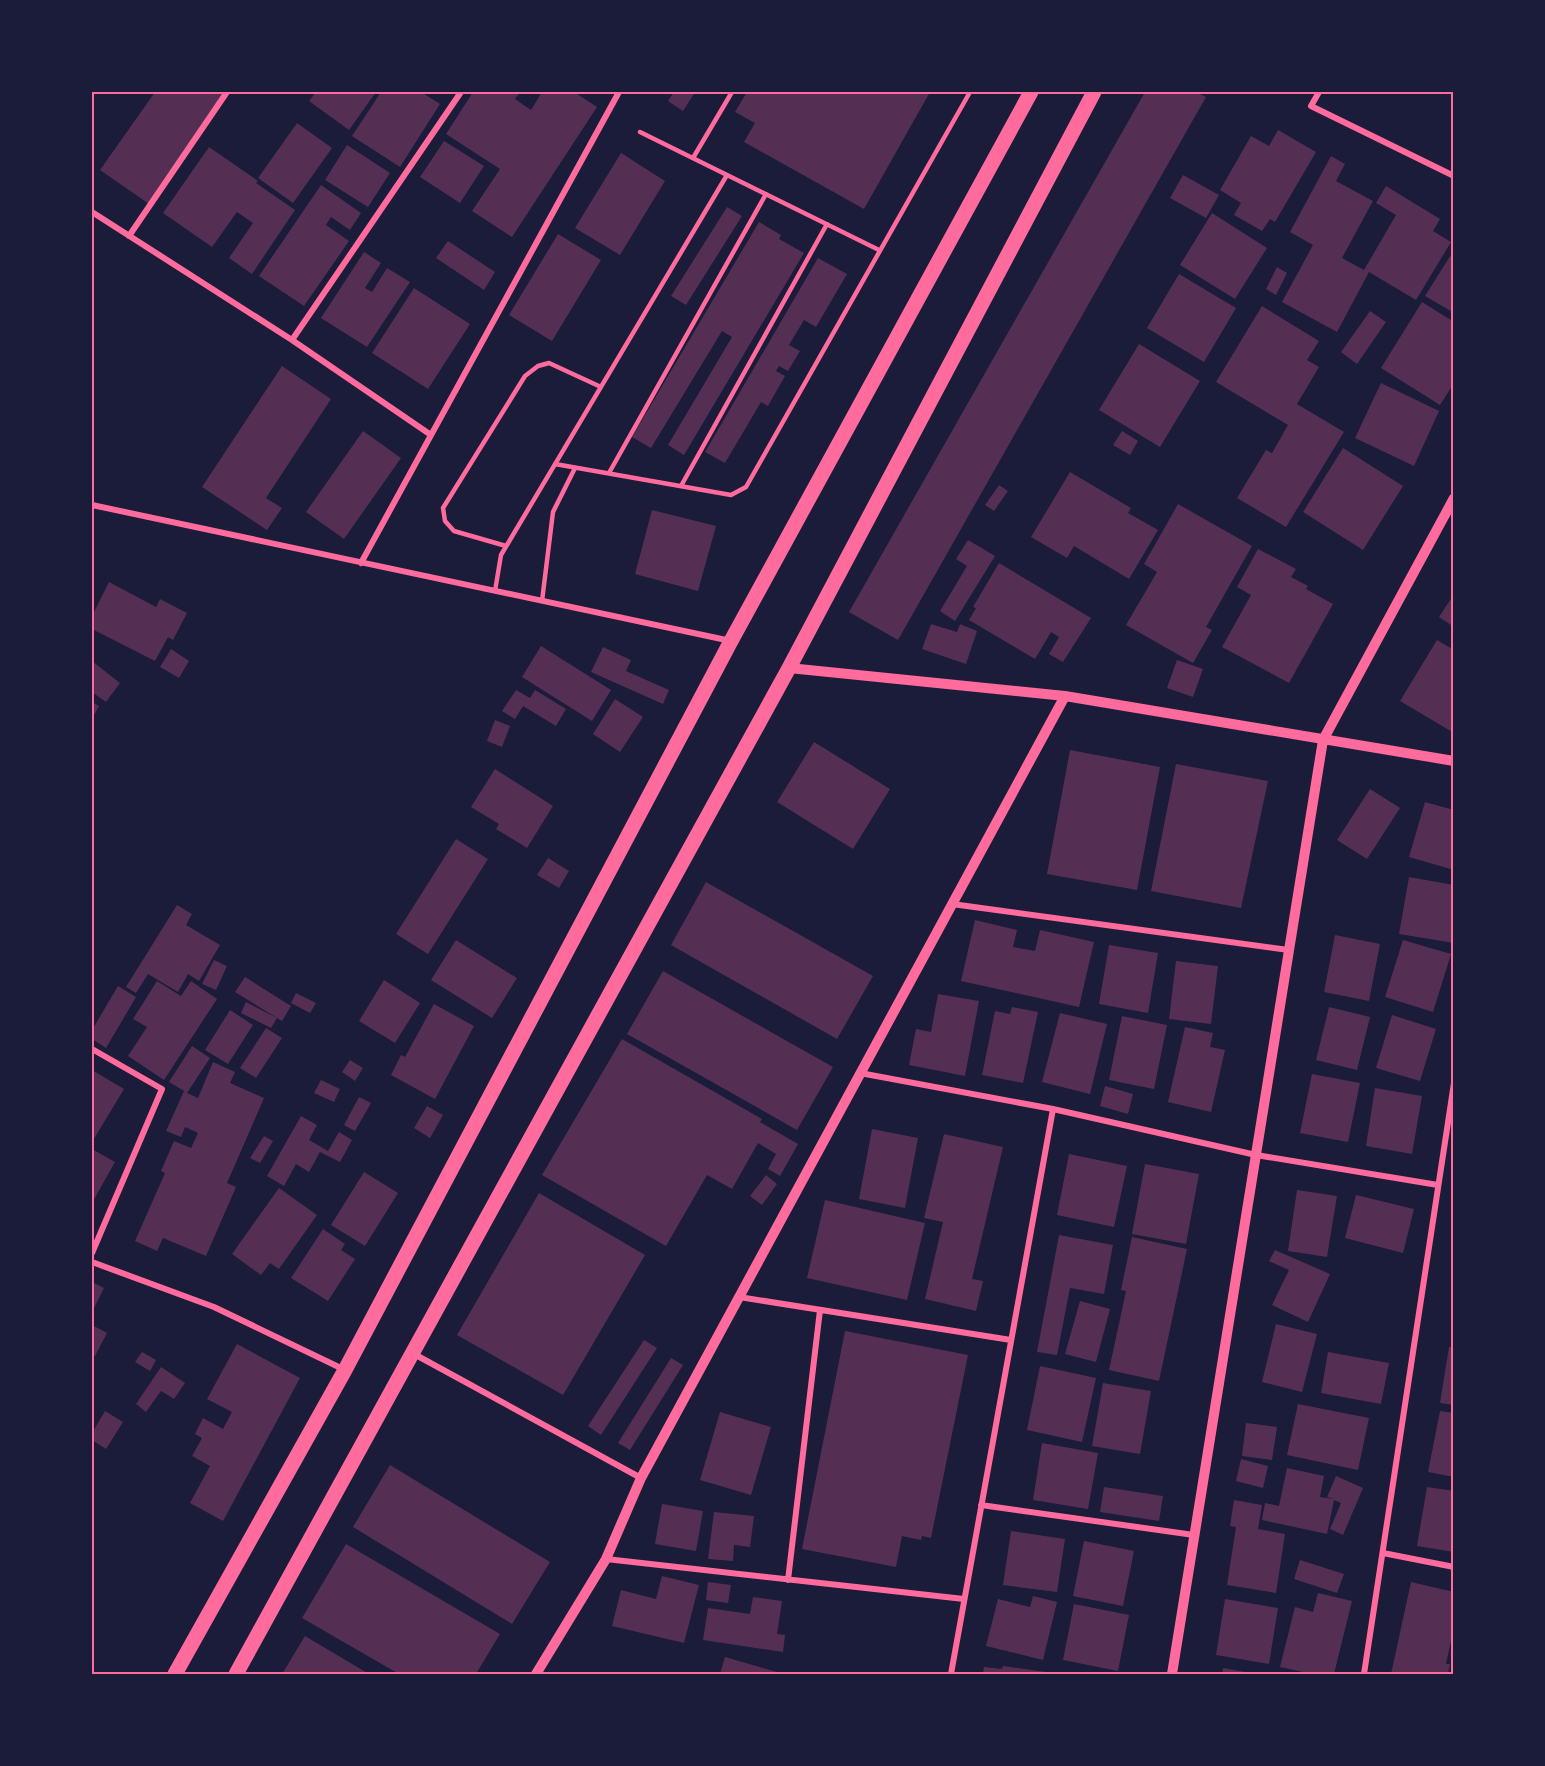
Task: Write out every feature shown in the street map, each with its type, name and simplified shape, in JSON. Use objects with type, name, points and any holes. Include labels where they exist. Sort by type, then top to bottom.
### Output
[{"type":"main road","points":[[175,1674],[345,1370],[731,641],[1031,92]]},
{"type":"main road","points":[[236,1674],[414,1354],[789,668],[1094,92]]},
{"type":"street","points":[[129,236],[227,92]]},
{"type":"street","points":[[292,340],[461,92]]},
{"type":"street","points":[[361,563],[618,92]]},
{"type":"street","points":[[1319,92],[1311,106],[1454,176]]},
{"type":"street","points":[[92,212],[292,340],[431,435]]},
{"type":"street","points":[[1172,1674],[1323,740],[1454,498]]},
{"type":"street","points":[[92,505],[731,641]]},
{"type":"street","points":[[789,668],[1065,696],[1454,761]]},
{"type":"street","points":[[536,1674],[606,1559],[641,1478],[1065,696]]},
{"type":"street","points":[[952,904],[1289,950]]},
{"type":"street","points":[[92,1049],[162,1089],[92,1254]]},
{"type":"street","points":[[860,1073],[1053,1109],[1256,1155],[1438,1185]]},
{"type":"street","points":[[1364,1674],[1454,1083]]},
{"type":"street","points":[[951,1674],[1053,1109]]},
{"type":"street","points":[[92,1262],[214,1307],[345,1370]]},
{"type":"street","points":[[739,1297],[1011,1340]]},
{"type":"street","points":[[788,1580],[820,1310]]},
{"type":"street","points":[[414,1354],[641,1478]]},
{"type":"street","points":[[981,1505],[1194,1535]]},
{"type":"street","points":[[1383,1553],[1454,1567]]},
{"type":"street","points":[[606,1559],[964,1599]]},
{"type":"lane","points":[[693,158],[732,92]]},
{"type":"lane","points":[[555,464],[731,495],[746,487],[970,92]]},
{"type":"lane","points":[[640,132],[879,250]]},
{"type":"lane","points":[[495,591],[501,555],[506,546],[727,175]]},
{"type":"lane","points":[[609,474],[766,194]]},
{"type":"lane","points":[[681,486],[827,224]]},
{"type":"lane","points":[[506,546],[454,531],[445,521],[443,507],[525,376],[538,366],[549,363],[601,387]]},
{"type":"lane","points":[[542,601],[554,512],[575,468]]},
{"type":"building","points":[[155,92],[227,92],[149,204],[100,170]]},
{"type":"building","points":[[316,92],[376,92],[349,130],[309,101]]},
{"type":"building","points":[[381,92],[421,92],[440,104],[400,167],[352,136]]},
{"type":"building","points":[[473,92],[520,92],[515,99],[531,110],[542,92],[574,92],[597,107],[512,237],[472,211],[500,169],[446,134]]},
{"type":"building","points":[[674,92],[695,92],[683,111],[668,101]]},
{"type":"building","points":[[747,92],[930,92],[864,209],[744,142],[755,123],[735,112]]},
{"type":"building","points":[[1145,92],[1196,92],[1206,97],[898,640],[849,612]]},
{"type":"building","points":[[297,123],[332,148],[293,203],[258,178]]},
{"type":"building","points":[[1278,130],[1316,152],[1275,222],[1270,219],[1262,231],[1234,215],[1241,203],[1220,190],[1251,136],[1269,146]]},
{"type":"building","points":[[444,141],[484,166],[460,203],[420,177]]},
{"type":"building","points":[[347,145],[390,173],[368,207],[325,180]]},
{"type":"building","points":[[209,147],[295,210],[252,274],[229,258],[253,223],[237,212],[212,247],[163,213]]},
{"type":"building","points":[[621,153],[665,181],[620,255],[575,228]]},
{"type":"building","points":[[1331,156],[1345,164],[1336,181],[1373,201],[1342,258],[1364,270],[1396,215],[1376,203],[1386,186],[1440,219],[1433,231],[1451,242],[1416,300],[1369,272],[1337,332],[1282,302],[1313,245],[1290,232]]},
{"type":"building","points":[[1183,175],[1219,195],[1206,218],[1170,198]]},
{"type":"building","points":[[321,185],[361,213],[350,230],[331,217],[326,225],[349,241],[304,306],[259,276]]},
{"type":"building","points":[[727,207],[742,216],[686,305],[671,296]]},
{"type":"building","points":[[1212,213],[1267,248],[1235,299],[1180,265]]},
{"type":"building","points":[[759,222],[781,235],[779,239],[804,253],[684,455],[668,445],[732,337],[722,331],[651,448],[632,437]]},
{"type":"building","points":[[558,234],[601,260],[552,341],[509,315]]},
{"type":"building","points":[[448,241],[495,272],[484,290],[436,258]]},
{"type":"building","points":[[1454,250],[1454,313],[1425,296]]},
{"type":"building","points":[[364,252],[381,263],[365,288],[372,292],[387,268],[410,282],[367,347],[321,318]]},
{"type":"building","points":[[818,258],[847,274],[816,327],[804,320],[789,345],[800,351],[788,371],[779,366],[776,371],[785,376],[768,406],[761,402],[725,463],[705,452]]},
{"type":"building","points":[[1277,267],[1287,273],[1276,295],[1266,289]]},
{"type":"building","points":[[1179,274],[1236,308],[1204,362],[1147,328]]},
{"type":"building","points":[[414,288],[470,324],[428,389],[372,353]]},
{"type":"building","points":[[1422,302],[1454,322],[1454,383],[1440,405],[1381,368]]},
{"type":"building","points":[[1262,306],[1319,341],[1307,360],[1319,367],[1297,404],[1344,432],[1286,527],[1237,498],[1266,450],[1272,453],[1288,425],[1216,382]]},
{"type":"building","points":[[1370,311],[1386,322],[1357,364],[1341,352]]},
{"type":"building","points":[[1139,344],[1200,381],[1160,447],[1099,410]]},
{"type":"building","points":[[282,366],[331,399],[266,498],[282,508],[267,530],[202,487]]},
{"type":"building","points":[[1381,383],[1439,411],[1414,466],[1355,438]]},
{"type":"building","points":[[363,431],[401,458],[344,539],[306,512]]},
{"type":"building","points":[[1122,431],[1138,441],[1130,455],[1113,445]]},
{"type":"building","points":[[1343,448],[1403,486],[1363,550],[1303,512]]},
{"type":"building","points":[[1070,472],[1131,508],[1128,513],[1158,530],[1129,579],[1074,546],[1067,558],[1031,537]]},
{"type":"building","points":[[999,485],[1008,491],[994,511],[985,505]]},
{"type":"building","points":[[1178,504],[1252,546],[1206,627],[1212,630],[1193,663],[1126,625],[1157,572],[1144,564]]},
{"type":"building","points":[[652,510],[716,526],[698,591],[635,574]]},
{"type":"building","points":[[968,540],[995,556],[955,621],[940,611],[967,566],[956,559]]},
{"type":"building","points":[[1258,549],[1296,569],[1291,577],[1308,586],[1306,589],[1333,604],[1289,683],[1222,647],[1251,595],[1237,587]]},
{"type":"building","points":[[999,563],[1091,618],[1063,662],[1049,654],[1059,637],[1051,632],[1035,659],[969,620],[976,608],[973,607]]},
{"type":"building","points":[[109,582],[156,607],[160,599],[187,613],[173,640],[168,637],[155,661],[92,629],[92,616]]},
{"type":"building","points":[[1454,594],[1454,627],[1439,617]]},
{"type":"building","points":[[931,624],[957,632],[960,624],[977,631],[966,664],[922,649]]},
{"type":"building","points":[[1437,640],[1454,650],[1454,733],[1400,701]]},
{"type":"building","points":[[541,646],[611,690],[592,721],[522,677]]},
{"type":"building","points":[[603,647],[631,660],[626,671],[669,690],[663,704],[591,672]]},
{"type":"building","points":[[171,649],[189,661],[179,678],[160,667]]},
{"type":"building","points":[[1177,660],[1203,669],[1193,697],[1167,688]]},
{"type":"building","points":[[92,661],[120,683],[106,702],[92,692]]},
{"type":"building","points":[[516,690],[530,698],[535,690],[566,709],[556,726],[523,706],[515,719],[502,711]]},
{"type":"building","points":[[615,699],[643,717],[620,752],[593,734]]},
{"type":"building","points":[[92,702],[99,706],[92,719]]},
{"type":"building","points":[[495,720],[510,726],[502,747],[487,741]]},
{"type":"building","points":[[814,742],[890,789],[853,849],[777,802]]},
{"type":"building","points":[[1070,750],[1160,767],[1137,890],[1047,874]]},
{"type":"building","points":[[1176,764],[1268,781],[1241,908],[1151,891]]},
{"type":"building","points":[[495,769],[553,806],[527,848],[496,829],[499,824],[471,807]]},
{"type":"building","points":[[1370,789],[1400,808],[1367,859],[1337,840]]},
{"type":"building","points":[[1425,802],[1454,810],[1454,870],[1409,857]]},
{"type":"building","points":[[456,839],[488,859],[428,954],[396,934]]},
{"type":"building","points":[[548,858],[569,871],[559,888],[537,875]]},
{"type":"building","points":[[1409,877],[1454,885],[1454,943],[1399,934]]},
{"type":"building","points":[[706,882],[873,976],[837,1039],[671,945]]},
{"type":"building","points":[[177,905],[192,914],[186,925],[220,945],[199,981],[188,974],[178,992],[148,974],[136,993],[126,987]]},
{"type":"building","points":[[975,920],[1017,930],[1013,947],[1035,951],[1040,930],[1094,942],[1079,1007],[961,981]]},
{"type":"building","points":[[1335,935],[1380,944],[1369,1001],[1324,992]]},
{"type":"building","points":[[456,940],[517,978],[492,1018],[431,980]]},
{"type":"building","points":[[1403,940],[1451,954],[1433,1012],[1385,997]]},
{"type":"building","points":[[1109,945],[1158,953],[1148,1013],[1099,1004]]},
{"type":"building","points":[[214,960],[227,966],[216,990],[202,984]]},
{"type":"building","points":[[1176,961],[1218,966],[1211,1024],[1169,1019]]},
{"type":"building","points":[[663,971],[833,1067],[797,1130],[627,1034]]},
{"type":"building","points":[[245,977],[291,1006],[282,1021],[235,992]]},
{"type":"building","points":[[384,980],[420,1003],[395,1043],[359,1021]]},
{"type":"building","points":[[157,981],[181,996],[191,981],[217,999],[164,1080],[128,1056],[147,1027],[133,1019]]},
{"type":"building","points":[[118,986],[136,997],[106,1048],[92,1039],[92,1030]]},
{"type":"building","points":[[296,993],[316,1003],[310,1013],[291,1003]]},
{"type":"building","points":[[938,994],[979,1001],[965,1076],[909,1065],[916,1029],[931,1032]]},
{"type":"building","points":[[246,1002],[277,1018],[271,1028],[241,1013]]},
{"type":"building","points":[[434,1004],[474,1026],[435,1099],[391,1075],[401,1055],[405,1057]]},
{"type":"building","points":[[1012,1007],[1038,1012],[1023,1083],[982,1075],[995,1011],[1010,1014]]},
{"type":"building","points":[[1329,1007],[1370,1017],[1357,1070],[1316,1060]]},
{"type":"building","points":[[230,1010],[253,1025],[228,1064],[205,1050]]},
{"type":"building","points":[[1060,1013],[1107,1024],[1090,1094],[1042,1082]]},
{"type":"building","points":[[1392,1015],[1436,1029],[1420,1081],[1376,1068]]},
{"type":"building","points":[[1122,1016],[1167,1025],[1154,1089],[1109,1080]]},
{"type":"building","points":[[1185,1027],[1213,1033],[1210,1047],[1225,1050],[1211,1112],[1168,1102]]},
{"type":"building","points":[[266,1028],[282,1038],[256,1078],[240,1068]]},
{"type":"building","points":[[622,1039],[762,1119],[760,1122],[798,1144],[780,1176],[768,1169],[776,1154],[758,1143],[732,1189],[707,1175],[666,1246],[542,1175]]},
{"type":"building","points":[[192,1046],[210,1058],[187,1093],[198,1098],[213,1062],[235,1072],[230,1083],[264,1098],[227,1183],[236,1187],[206,1256],[163,1238],[157,1251],[135,1241],[165,1173],[161,1171],[174,1141],[191,1148],[198,1133],[185,1127],[181,1137],[166,1131],[184,1091],[169,1082]]},
{"type":"building","points":[[350,1060],[363,1068],[355,1081],[342,1072]]},
{"type":"building","points":[[92,1070],[124,1089],[92,1142]]},
{"type":"building","points":[[1312,1074],[1360,1083],[1348,1142],[1300,1133]]},
{"type":"building","points":[[321,1080],[340,1089],[334,1102],[314,1093]]},
{"type":"building","points":[[1105,1086],[1133,1094],[1128,1114],[1100,1106]]},
{"type":"building","points":[[1375,1088],[1422,1096],[1412,1154],[1366,1146]]},
{"type":"building","points":[[359,1097],[371,1103],[355,1131],[344,1125]]},
{"type":"building","points":[[427,1106],[443,1115],[430,1138],[414,1128]]},
{"type":"building","points":[[301,1116],[317,1125],[309,1140],[328,1151],[339,1132],[352,1140],[340,1162],[320,1152],[309,1172],[296,1164],[284,1186],[267,1176]]},
{"type":"building","points":[[872,1129],[918,1138],[905,1208],[859,1199]]},
{"type":"building","points":[[944,1134],[1003,1147],[972,1279],[983,1281],[976,1311],[925,1299],[943,1222],[924,1218]]},
{"type":"building","points":[[264,1136],[273,1141],[260,1163],[250,1158]]},
{"type":"building","points":[[92,1149],[115,1162],[92,1203]]},
{"type":"building","points":[[1069,1154],[1127,1166],[1114,1227],[1057,1215]]},
{"type":"building","points":[[1145,1164],[1199,1174],[1186,1244],[1132,1234]]},
{"type":"building","points":[[364,1172],[398,1193],[365,1246],[331,1225]]},
{"type":"building","points":[[766,1175],[777,1184],[762,1205],[750,1196]]},
{"type":"building","points":[[279,1188],[317,1215],[279,1269],[270,1263],[261,1275],[232,1254]]},
{"type":"building","points":[[1297,1190],[1337,1196],[1327,1257],[1288,1251]]},
{"type":"building","points":[[539,1193],[645,1255],[563,1395],[457,1335]]},
{"type":"building","points":[[1356,1195],[1414,1209],[1403,1253],[1345,1238]]},
{"type":"building","points":[[825,1200],[925,1223],[907,1300],[807,1278]]},
{"type":"building","points":[[323,1229],[345,1244],[341,1250],[355,1259],[328,1301],[291,1278]]},
{"type":"building","points":[[1059,1235],[1113,1245],[1104,1294],[1070,1288],[1057,1355],[1037,1352]]},
{"type":"building","points":[[1132,1237],[1187,1249],[1159,1381],[1109,1370],[1126,1291],[1121,1290]]},
{"type":"building","points":[[1275,1250],[1330,1274],[1308,1322],[1272,1305],[1289,1270],[1269,1261]]},
{"type":"building","points":[[92,1282],[104,1288],[92,1312]]},
{"type":"building","points":[[1080,1301],[1110,1309],[1096,1362],[1065,1354]]},
{"type":"building","points":[[1276,1324],[1317,1334],[1302,1392],[1262,1382]]},
{"type":"building","points":[[92,1325],[107,1333],[95,1356],[92,1354]]},
{"type":"building","points":[[845,1331],[968,1355],[931,1538],[922,1536],[921,1540],[902,1536],[896,1567],[802,1549]]},
{"type":"building","points":[[644,1340],[657,1348],[601,1435],[588,1426]]},
{"type":"building","points":[[237,1344],[300,1378],[223,1521],[190,1503],[210,1466],[192,1456],[202,1438],[195,1434],[203,1418],[223,1429],[232,1412],[207,1399]]},
{"type":"building","points":[[1449,1347],[1454,1347],[1454,1405],[1440,1403]]},
{"type":"building","points":[[142,1352],[156,1360],[150,1371],[135,1362]]},
{"type":"building","points":[[1328,1352],[1389,1363],[1381,1404],[1321,1393]]},
{"type":"building","points":[[671,1358],[683,1365],[630,1450],[618,1443]]},
{"type":"building","points":[[1040,1366],[1096,1378],[1082,1442],[1027,1430]]},
{"type":"building","points":[[161,1367],[185,1383],[174,1399],[161,1391],[146,1412],[136,1404]]},
{"type":"building","points":[[1103,1383],[1151,1391],[1140,1454],[1092,1446]]},
{"type":"building","points":[[1298,1404],[1369,1418],[1358,1470],[1287,1455]]},
{"type":"building","points":[[105,1411],[123,1422],[106,1449],[92,1440],[92,1433]]},
{"type":"building","points":[[1440,1411],[1454,1413],[1454,1477],[1428,1472]]},
{"type":"building","points":[[720,1412],[771,1427],[751,1495],[700,1480]]},
{"type":"building","points":[[1246,1423],[1277,1427],[1272,1460],[1242,1456]]},
{"type":"building","points":[[1042,1443],[1098,1453],[1088,1509],[1033,1500]]},
{"type":"building","points":[[1241,1459],[1268,1466],[1263,1488],[1236,1481]]},
{"type":"building","points":[[390,1465],[550,1562],[512,1624],[353,1527]]},
{"type":"building","points":[[1287,1468],[1324,1476],[1320,1497],[1334,1499],[1327,1497],[1336,1476],[1363,1488],[1343,1535],[1330,1529],[1341,1503],[1334,1500],[1327,1534],[1262,1520],[1265,1503],[1279,1506]]},
{"type":"building","points":[[1104,1487],[1163,1496],[1159,1521],[1100,1512]]},
{"type":"building","points":[[1427,1487],[1454,1491],[1454,1552],[1417,1546]]},
{"type":"building","points":[[1234,1500],[1262,1505],[1258,1529],[1285,1534],[1276,1593],[1227,1585],[1236,1527],[1230,1526]]},
{"type":"building","points":[[662,1504],[703,1511],[696,1551],[655,1544]]},
{"type":"building","points":[[714,1512],[754,1516],[750,1547],[734,1545],[733,1561],[708,1559]]},
{"type":"building","points":[[1011,1531],[1065,1539],[1057,1592],[1003,1585]]},
{"type":"building","points":[[1084,1541],[1134,1551],[1123,1606],[1073,1596]]},
{"type":"building","points":[[346,1544],[500,1634],[476,1674],[399,1674],[302,1618]]},
{"type":"building","points":[[1300,1560],[1344,1574],[1337,1593],[1294,1579]]},
{"type":"building","points":[[662,1576],[699,1585],[684,1643],[612,1626],[621,1590],[656,1599]]},
{"type":"building","points":[[708,1582],[731,1585],[728,1603],[706,1600]]},
{"type":"building","points":[[1411,1582],[1454,1592],[1454,1627],[1446,1664],[1450,1664],[1448,1674],[1391,1674]]},
{"type":"building","points":[[1318,1593],[1352,1601],[1334,1674],[1312,1674],[1280,1667],[1295,1607],[1313,1612]]},
{"type":"building","points":[[1033,1596],[1057,1602],[1043,1660],[986,1646],[998,1599],[1030,1607]]},
{"type":"building","points":[[753,1597],[782,1601],[777,1634],[785,1635],[783,1652],[703,1640],[708,1608],[750,1614]]},
{"type":"building","points":[[1225,1599],[1278,1608],[1269,1664],[1216,1655]]},
{"type":"building","points":[[1074,1604],[1129,1615],[1118,1671],[1063,1660]]},
{"type":"building","points":[[305,1636],[369,1674],[282,1674]]},
{"type":"building","points":[[725,1657],[784,1674],[720,1674]]},
{"type":"building","points":[[1003,1666],[1046,1672],[1045,1674],[983,1674],[984,1667],[1002,1669]]},
{"type":"building","points":[[1223,1668],[1251,1673],[1251,1674],[1222,1674]]}]
